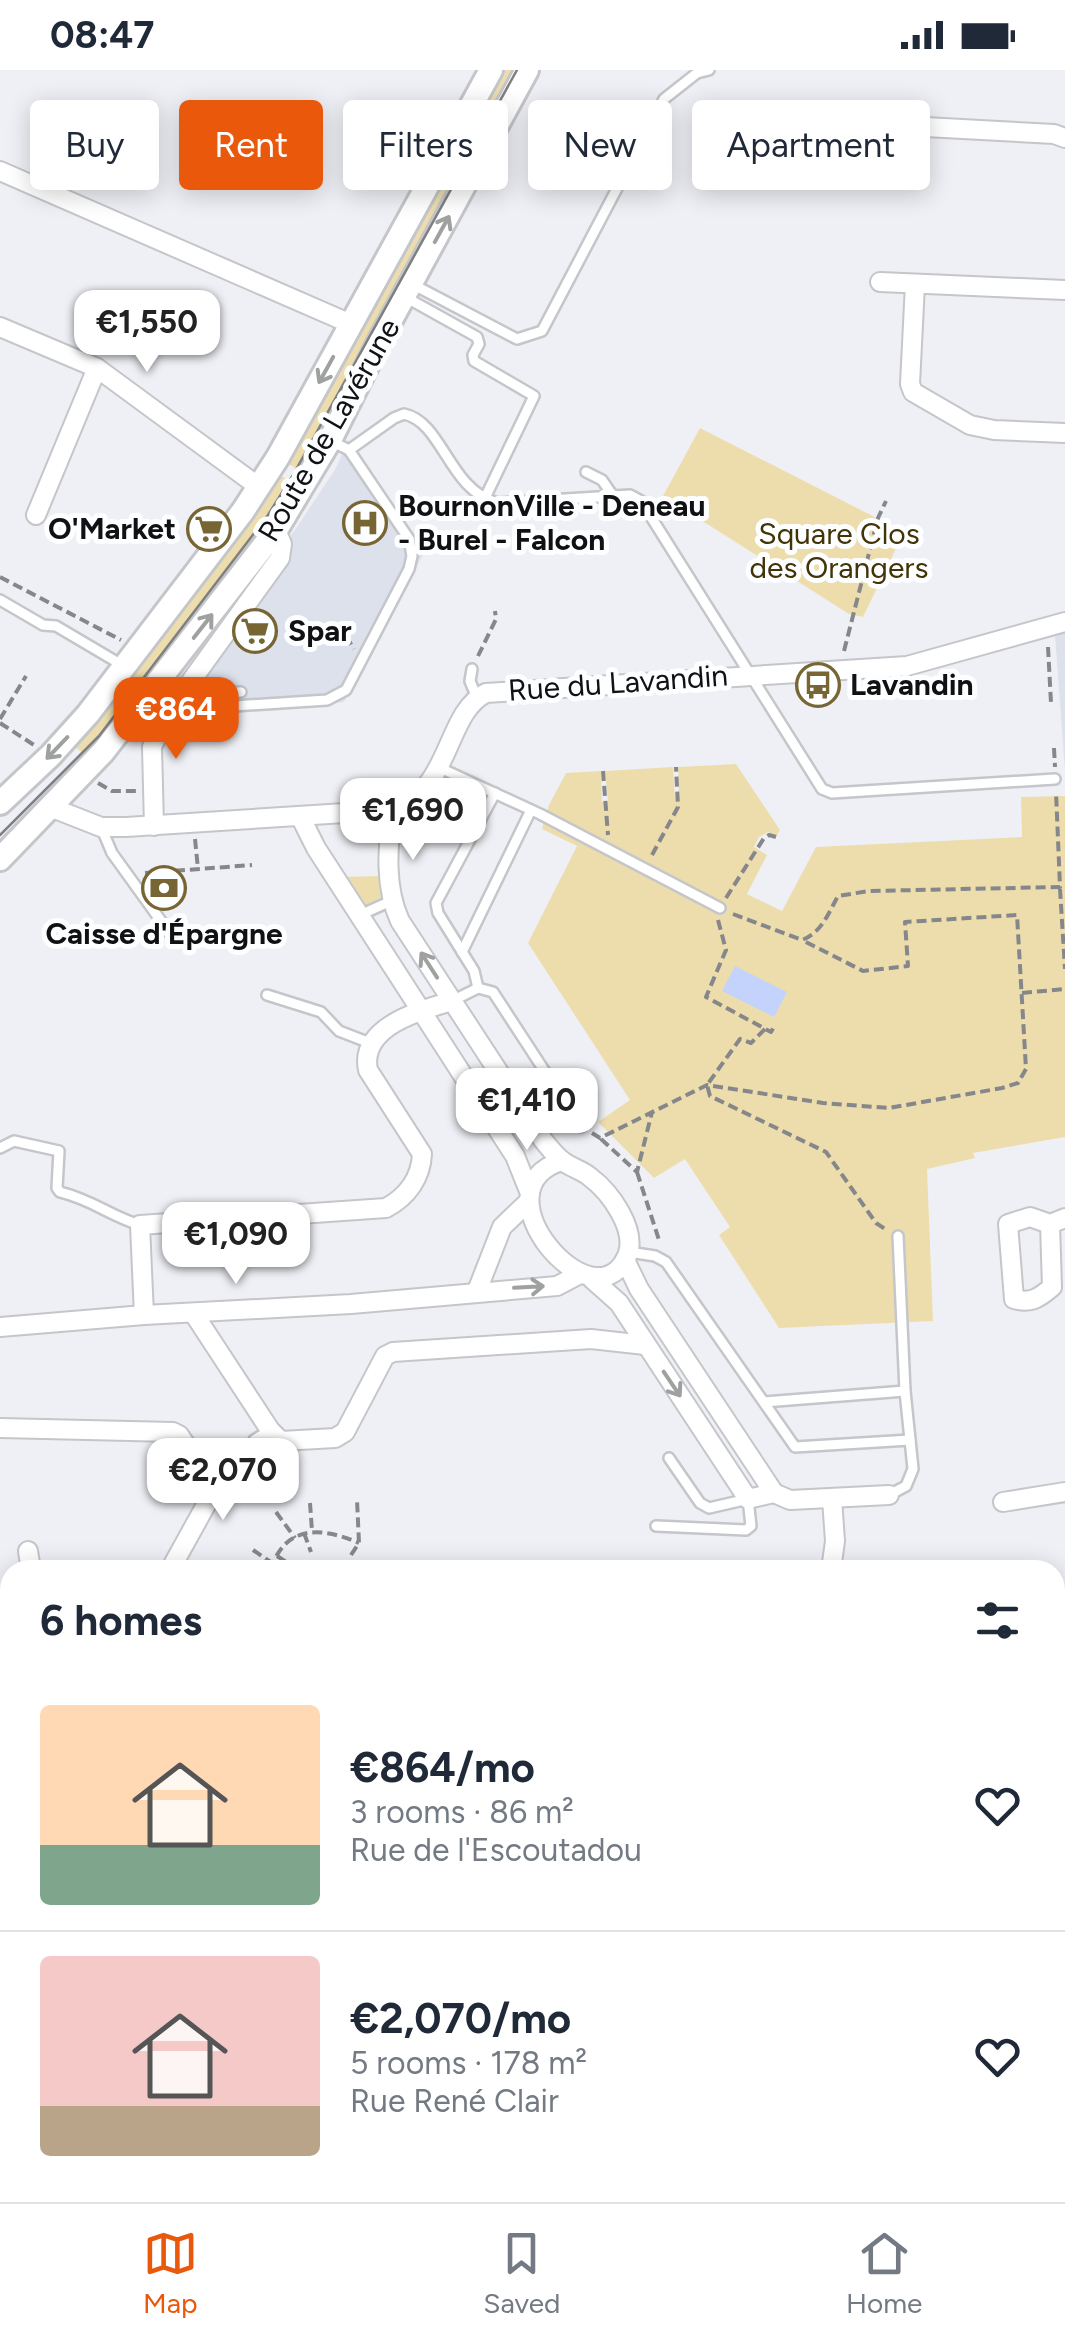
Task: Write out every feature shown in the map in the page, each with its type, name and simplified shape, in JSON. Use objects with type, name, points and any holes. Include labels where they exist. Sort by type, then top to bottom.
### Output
[{"type":"street","name":"Route de Lavérune","points":[[0,803],[70,735],[259,486],[351,324],[466,102],[492,70]]},
{"type":"street","name":"Route de Lavérune","points":[[0,859],[104,752],[340,445],[408,290],[527,70]]},
{"type":"street","points":[[930,127],[1054,134],[1065,138]]},
{"type":"street","points":[[0,171],[351,324]]},
{"type":"street","points":[[880,282],[1065,290]]},
{"type":"street","points":[[915,284],[910,384],[913,392],[970,425],[1065,433]]},
{"type":"street","points":[[0,327],[97,368],[259,486]]},
{"type":"street","points":[[36,515],[97,368]]},
{"type":"street","points":[[154,826],[152,746],[178,699],[280,558],[282,544],[276,530]]},
{"type":"street","name":"Rue du Lavandin","points":[[392,810],[417,797],[477,698],[498,691],[844,671],[925,662],[1060,625]]},
{"type":"street","points":[[21,783],[50,807],[101,827],[392,810],[388,874],[391,902],[543,1140],[562,1162],[582,1171],[607,1193],[626,1228],[627,1256],[639,1289],[774,1493],[790,1500],[889,1495]]},
{"type":"street","points":[[300,816],[306,832],[515,1156],[528,1197],[557,1256],[619,1303],[748,1499],[774,1493]]},
{"type":"street","points":[[144,1314],[140,1225],[386,1208],[404,1198],[422,1167],[422,1154],[368,1070],[366,1059],[370,1043],[377,1035],[419,1010],[452,1001]]},
{"type":"street","points":[[477,1290],[502,1227],[528,1197],[542,1170],[562,1162]]},
{"type":"street","points":[[1030,1217],[1058,1221],[1052,1287],[1038,1299],[1024,1302],[1014,1298],[1008,1224],[1030,1217]]},
{"type":"street","points":[[0,1326],[351,1304],[557,1286],[618,1270],[627,1256]]},
{"type":"street","points":[[194,1314],[262,1435],[282,1441],[335,1438],[345,1432],[385,1356],[392,1352],[592,1339],[645,1345]]},
{"type":"street","points":[[0,1428],[179,1435],[204,1472],[212,1494],[176,1560]]},
{"type":"street","points":[[1002,1502],[1064,1498]]},
{"type":"street","points":[[832,1499],[835,1540],[832,1560]]},
{"type":"lane","points":[[408,290],[517,339],[542,331],[664,98],[696,72],[709,70]]},
{"type":"lane","points":[[408,290],[477,337],[474,361],[534,396],[484,500]]},
{"type":"lane","points":[[178,699],[188,709],[327,700],[346,690],[412,556],[409,539],[340,445],[394,418],[413,416],[469,489],[484,500],[498,503],[630,496],[641,501],[822,789],[832,794],[1055,779]]},
{"type":"lane","points":[[586,472],[602,480],[613,496]]},
{"type":"lane","points":[[0,600],[43,625],[56,626],[127,656]]},
{"type":"lane","points":[[472,669],[470,681],[477,698]]},
{"type":"lane","points":[[178,699],[241,692]]},
{"type":"lane","points":[[438,766],[720,908]]},
{"type":"lane","points":[[478,988],[474,971],[438,913],[436,903],[494,793]]},
{"type":"lane","points":[[462,952],[531,810]]},
{"type":"lane","points":[[101,827],[126,874],[174,940],[214,936]]},
{"type":"lane","points":[[360,915],[391,902]]},
{"type":"lane","points":[[452,1001],[478,988],[493,992],[582,1127]]},
{"type":"lane","points":[[268,995],[321,1012],[339,1031],[370,1043]]},
{"type":"lane","points":[[0,1148],[14,1141],[59,1151],[60,1192],[90,1200],[116,1218],[140,1225]]},
{"type":"lane","points":[[889,1495],[906,1486],[911,1478],[898,1236]]},
{"type":"lane","points":[[627,1256],[655,1256],[666,1262],[795,1448],[910,1440]]},
{"type":"lane","points":[[764,1402],[905,1391]]},
{"type":"lane","points":[[656,1526],[746,1530],[751,1526],[748,1499],[709,1508],[700,1503],[668,1458]]},
{"type":"lane","points":[[204,1472],[222,1460]]},
{"type":"path","points":[[844,671],[844,650],[878,518],[886,501]]},
{"type":"path","points":[[0,577],[127,656]]},
{"type":"path","points":[[472,669],[496,619],[494,611]]},
{"type":"path","points":[[1051,703],[1060,625]]},
{"type":"path","points":[[346,636],[356,651]]},
{"type":"path","points":[[21,737],[0,721],[26,676]]},
{"type":"path","points":[[644,868],[678,806],[676,767]]},
{"type":"path","points":[[603,771],[609,850]]},
{"type":"path","points":[[1055,779],[1065,969]]},
{"type":"path","points":[[112,791],[128,791]]},
{"type":"path","points":[[194,824],[198,869]]},
{"type":"path","points":[[774,1027],[771,1032],[706,998],[726,950],[716,913],[764,838],[769,834],[776,837]]},
{"type":"path","points":[[126,874],[252,865]]},
{"type":"path","points":[[802,940],[822,925],[838,896],[869,891],[1060,887]]},
{"type":"path","points":[[707,1085],[823,1103],[889,1108],[1002,1088],[1018,1082],[1026,1069],[1017,915],[905,922],[908,966],[863,972],[802,940],[720,908]]},
{"type":"path","points":[[1022,992],[1065,989]]},
{"type":"path","points":[[600,1138],[707,1085],[740,1039],[751,1042],[765,1029]]},
{"type":"path","points":[[707,1085],[710,1096],[826,1152],[876,1223],[898,1236]]},
{"type":"path","points":[[637,1172],[652,1112]]},
{"type":"path","points":[[582,1127],[637,1172],[666,1262]]},
{"type":"path","points":[[352,1555],[359,1543],[357,1500]]},
{"type":"path","points":[[310,1503],[312,1531]]},
{"type":"path","points":[[276,1512],[294,1538]]},
{"type":"path","points":[[274,1560],[294,1538],[312,1531],[327,1530],[359,1543]]},
{"type":"path","points":[[304,1533],[311,1552]]},
{"type":"path","points":[[253,1550],[268,1560]]},
{"type":"path","points":[[277,1556],[283,1560]]},
{"type":"shaded area","points":[[348,440],[425,551],[344,702],[183,719],[160,710],[297,527],[336,468]]},
{"type":"shaded area","points":[[1065,632],[1065,771],[1055,635]]},
{"type":"green space","points":[[498,70],[524,70],[508,100],[482,100]]},
{"type":"green space","points":[[432,190],[459,190],[306,474],[283,461]]},
{"type":"green space","name":"Square Clos des Orangers","points":[[700,428],[904,532],[863,617],[849,614],[663,496]]},
{"type":"green space","points":[[275,472],[298,486],[88,757],[70,743]]},
{"type":"green space","points":[[736,764],[780,830],[776,837],[768,832],[759,837],[754,847],[767,855],[747,894],[782,911],[816,847],[1022,837],[1021,797],[1065,796],[1065,1137],[973,1153],[975,1158],[927,1169],[933,1321],[779,1328],[719,1235],[730,1227],[685,1159],[654,1178],[598,1122],[630,1100],[528,943],[577,846],[542,829],[549,805],[566,773],[601,771],[602,802],[608,801],[605,771],[673,767],[675,798],[679,798],[678,767]]},
{"type":"green space","points":[[381,876],[382,897],[363,906],[340,877]]},
{"type":"water","points":[[735,966],[787,992],[774,1017],[722,991]]},
{"type":"tram line","points":[[0,835],[99,736],[268,515],[517,70]]},
{"type":"place","name":"BournonVille - Deneau - Burel - Falcon","points":[[365,523]]},
{"type":"place","name":"O'Market","points":[[209,529]]},
{"type":"place","name":"Spar","points":[[255,631]]},
{"type":"place","name":"Lavandin","points":[[818,685]]},
{"type":"place","name":"Caisse d'Épargne","points":[[164,888]]}]
